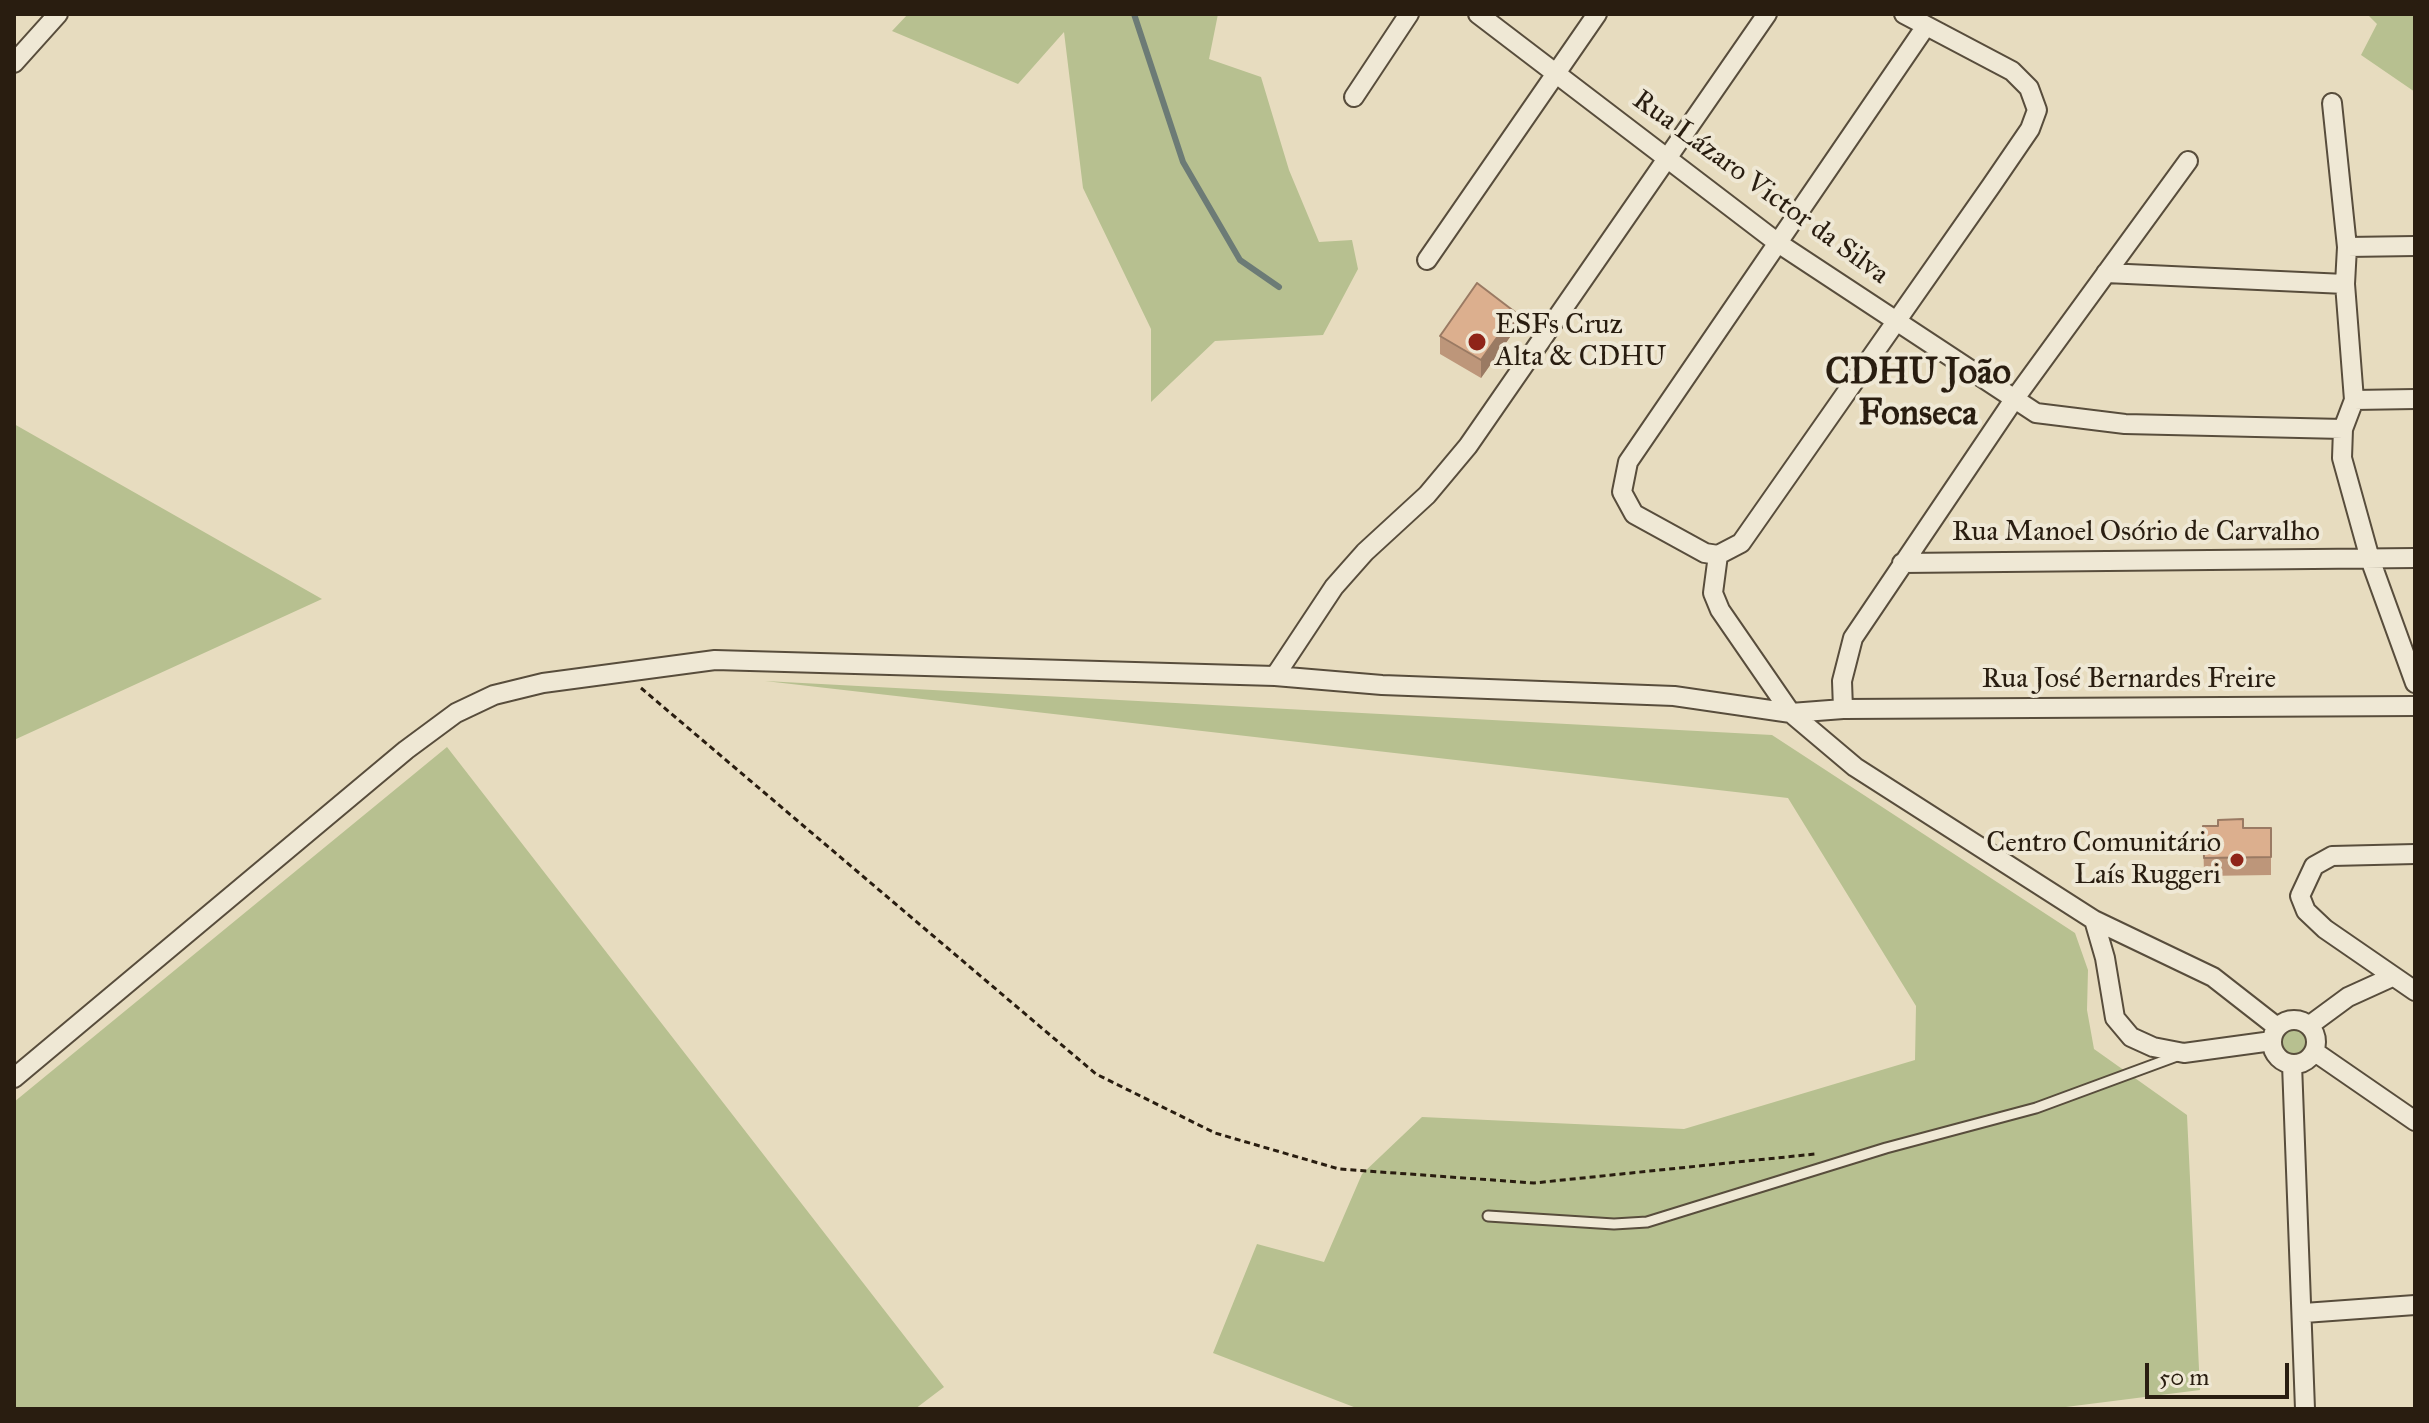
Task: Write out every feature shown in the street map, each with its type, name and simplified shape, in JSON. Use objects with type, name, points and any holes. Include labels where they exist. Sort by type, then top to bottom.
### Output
[{"type":"street","points":[[14,63],[58,14]]},
{"type":"street","points":[[1354,97],[1409,14]]},
{"type":"street","name":"Rua Lázaro Victor da Silva","points":[[1478,14],[1557,71],[1778,243],[2013,401],[2036,413],[2076,420],[2343,429]]},
{"type":"street","points":[[1427,260],[1597,14]]},
{"type":"street","points":[[1275,676],[1334,587],[1365,552],[1427,495],[1468,446],[1767,14]]},
{"type":"street","points":[[1904,14],[2012,71],[2029,88],[2037,110],[2022,141],[1741,543],[1724,553],[1705,553],[1647,523],[1626,502],[1623,479],[1628,462],[1926,26]]},
{"type":"street","points":[[2332,103],[2347,247],[2345,284],[2354,400],[2343,429],[2342,458],[2370,559],[2415,683]]},
{"type":"street","points":[[1843,709],[1845,658],[1853,638],[2013,401],[2188,161]]},
{"type":"street","points":[[2347,247],[2415,246]]},
{"type":"street","points":[[2106,273],[2345,284]]},
{"type":"street","points":[[2354,400],[2415,399]]},
{"type":"street","points":[[1724,553],[1713,593],[1720,610],[1791,713],[1855,767],[2094,920],[2213,977],[2274,1034],[2276,1055],[2292,1064],[2307,1060],[2315,1052],[2317,1042],[2310,1025],[2296,1019],[2274,1034],[2184,1053],[2153,1047],[2131,1037],[2115,1018],[2105,958],[2094,920]]},
{"type":"street","name":"Rua Manoel Osório de Carvalho","points":[[1902,563],[2415,558]]},
{"type":"street","name":"Rua José Bernardes Freire","points":[[14,1078],[394,760],[456,713],[494,695],[543,683],[715,660],[1275,676],[1382,685],[1674,696],[1791,713],[1843,709],[2415,706]]},
{"type":"street","points":[[2415,854],[2332,856],[2314,866],[2300,896],[2306,911],[2325,929],[2415,991]]},
{"type":"street","points":[[2310,1025],[2348,997],[2392,977]]},
{"type":"street","points":[[2315,1052],[2415,1121]]},
{"type":"street","points":[[2292,1064],[2304,1313],[2305,1409]]},
{"type":"street","points":[[2304,1313],[2415,1305]]},
{"type":"lane","points":[[1488,1216],[1614,1224],[1647,1222],[1886,1148],[2036,1108],[2184,1053]]},
{"type":"path","points":[[622,673],[1096,1074],[1215,1133],[1339,1169],[1534,1183],[1825,1153]]},
{"type":"green space","points":[[908,14],[1218,14],[1209,59],[1261,77],[1289,170],[1319,242],[1352,240],[1358,269],[1323,335],[1215,341],[1151,402],[1151,329],[1083,188],[1064,32],[1018,84],[892,31]]},
{"type":"green space","points":[[2367,14],[2415,14],[2415,92],[2361,55],[2377,24]]},
{"type":"green space","points":[[14,424],[322,599],[14,740]]},
{"type":"green space","points":[[765,681],[1772,735],[2075,933],[2088,970],[2087,1010],[2094,1049],[2187,1115],[2200,1390],[2050,1409],[1359,1409],[1213,1353],[1257,1244],[1324,1262],[1362,1174],[1422,1117],[1684,1129],[1915,1060],[1916,1006],[1788,798]]},
{"type":"green space","points":[[447,747],[944,1387],[915,1409],[14,1409],[14,1102]]},
{"type":"green space","points":[[2294,1029],[2305,1033],[2309,1044],[2305,1055],[2294,1059],[2283,1055],[2279,1044],[2283,1033]]},
{"type":"building","points":[[1477,283],[1515,312],[1481,360],[1440,336]]},
{"type":"building","points":[[2243,819],[2243,828],[2271,828],[2271,857],[2204,858],[2203,826],[2218,826],[2218,820]]},
{"type":"waterway","points":[[1134,14],[1183,162],[1240,260],[1279,287]]},
{"type":"place","name":"ESFs Cruz Alta & CDHU","points":[[1477,342]]},
{"type":"place","name":"Centro Comunitário Laís Ruggeri","points":[[2237,860]]},
{"type":"district","name":"CDHU João Fonseca","points":[[1918,394]]}]
